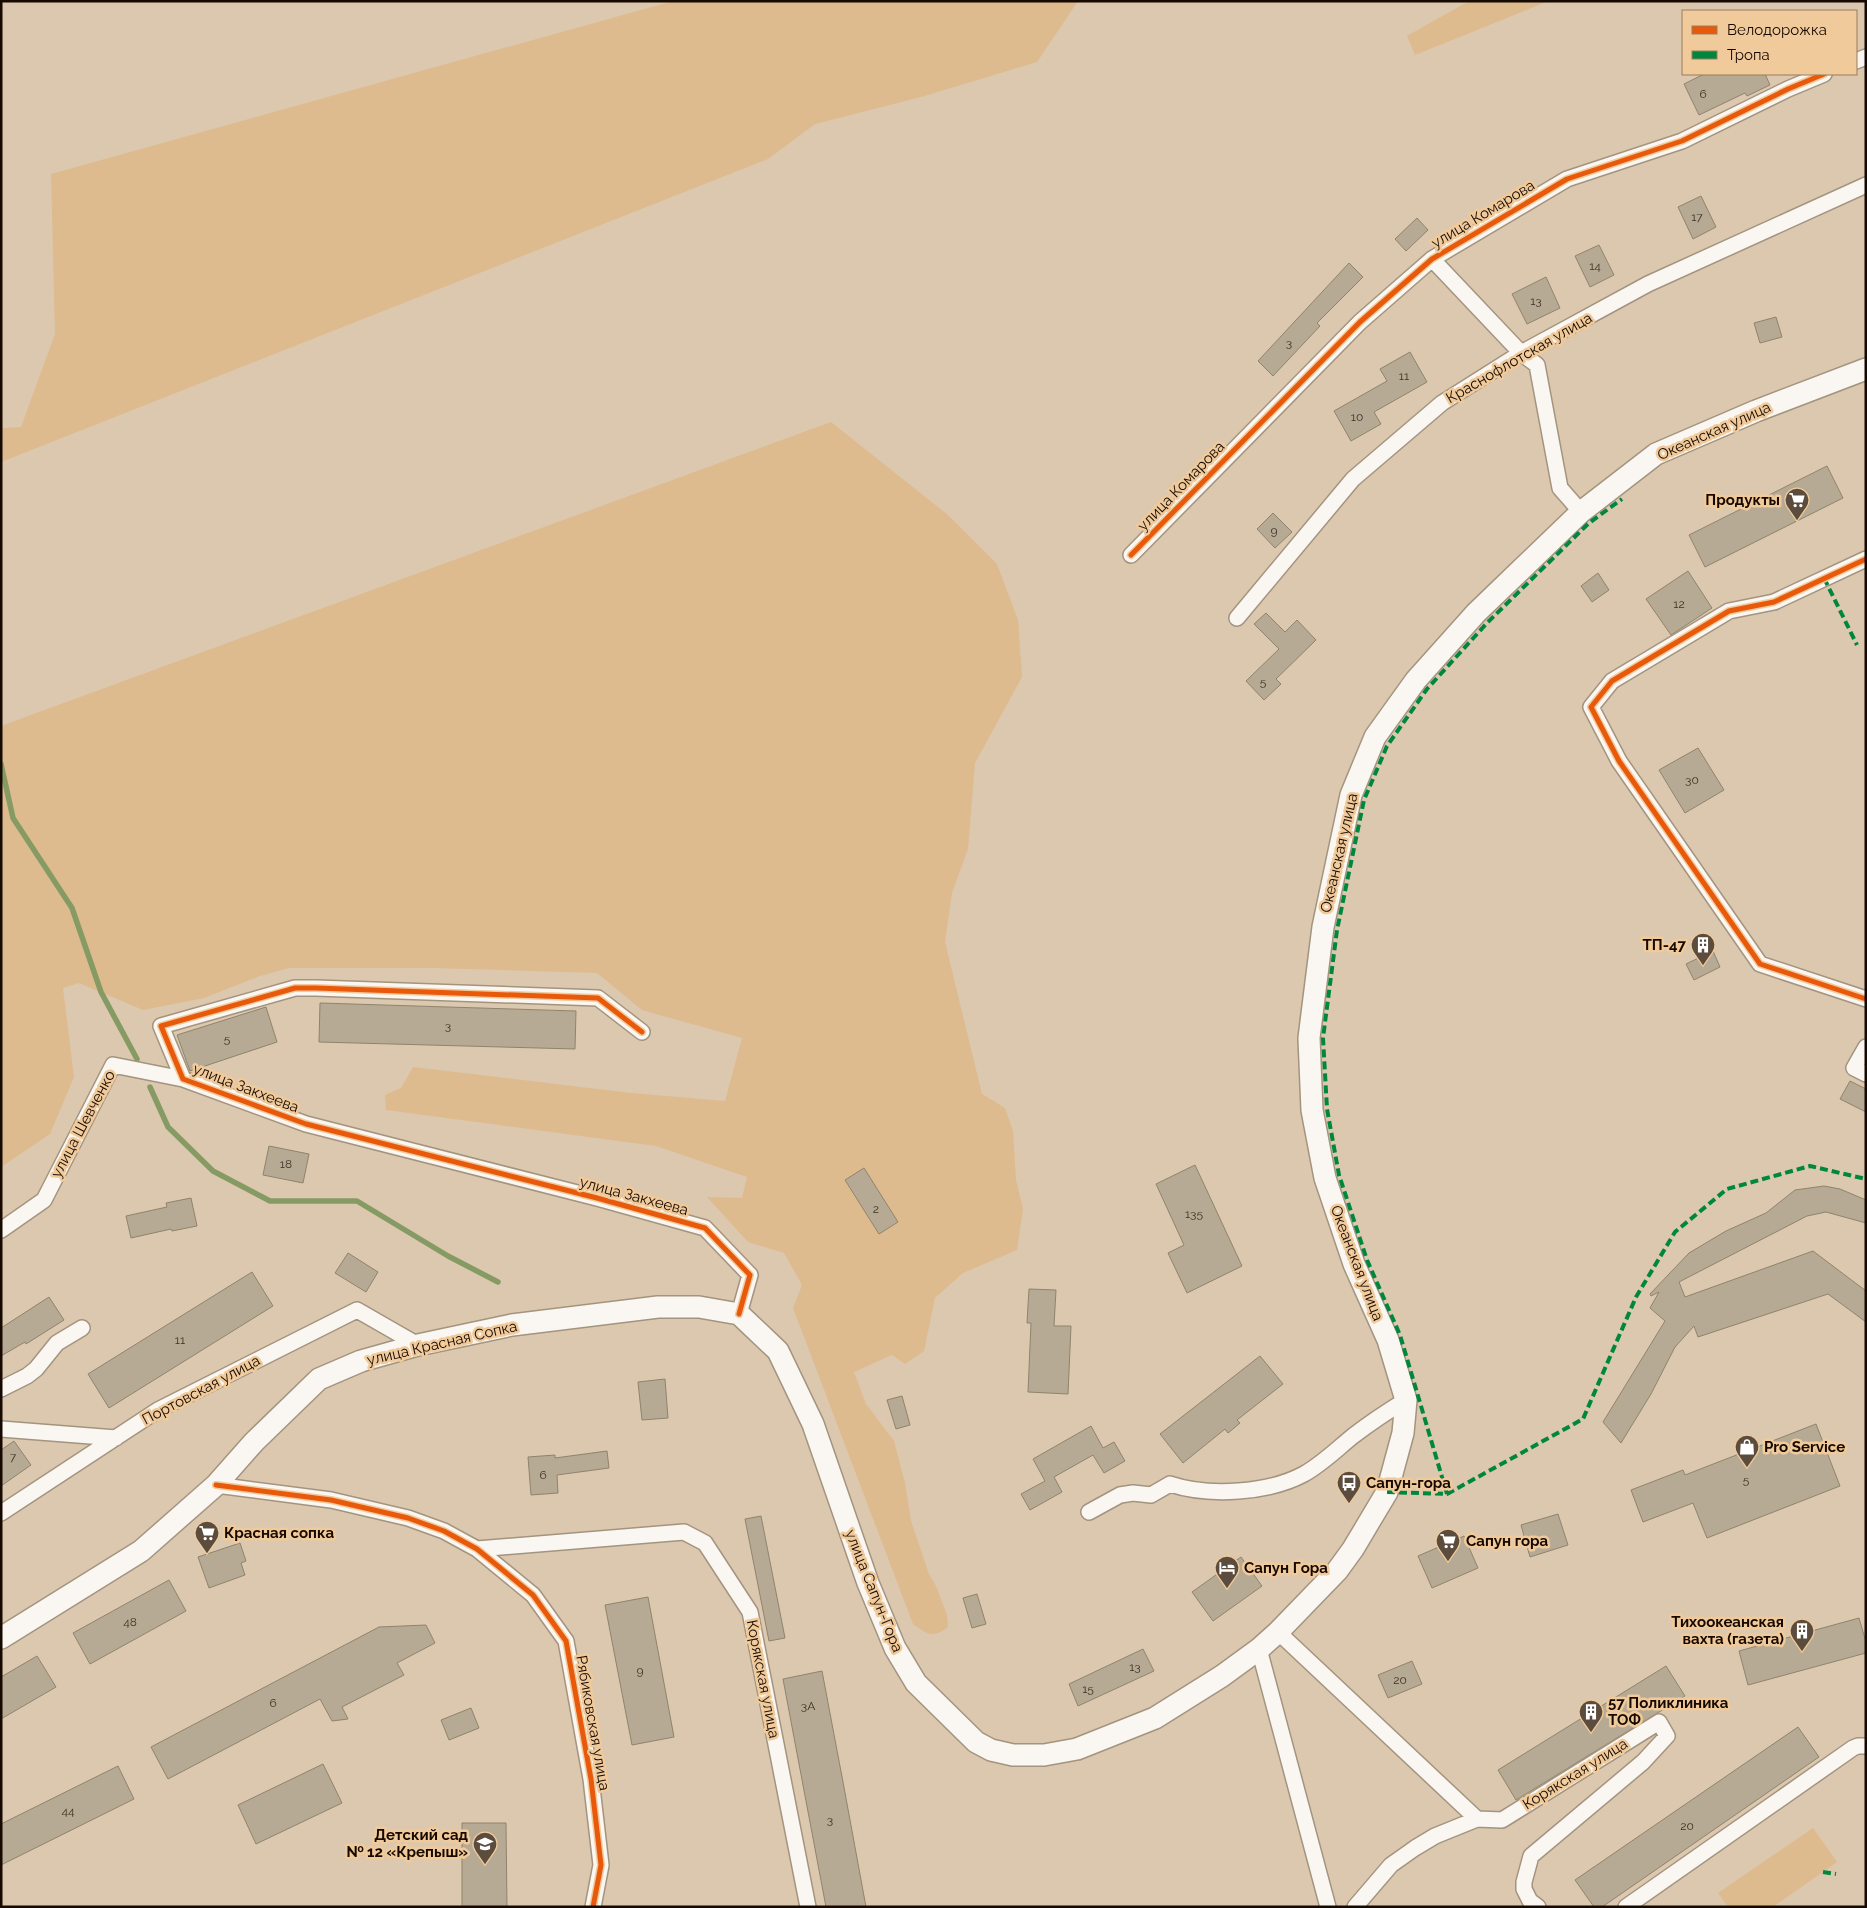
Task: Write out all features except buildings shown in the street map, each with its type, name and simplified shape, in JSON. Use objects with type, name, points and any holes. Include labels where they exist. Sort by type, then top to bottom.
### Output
[{"type":"main road","name":"Океанская улица","points":[[1404,1433],[1406,1400],[1388,1340],[1354,1264],[1326,1178],[1312,1110],[1309,1038],[1323,927],[1351,795],[1375,737],[1416,680],[1476,613],[1580,512],[1656,454],[1756,411],[1866,369]]},
{"type":"main road","name":"улица Красная Сопка","points":[[1,1638],[141,1551],[216,1485],[254,1442],[319,1379],[361,1361],[418,1345],[512,1325],[658,1307],[699,1307],[739,1314]]},
{"type":"main road","name":"улица Сапун-Гора","points":[[739,1314],[778,1351],[813,1424],[868,1583],[895,1648],[916,1683],[976,1742],[991,1750],[1013,1755],[1044,1755],[1077,1749],[1155,1718],[1222,1676],[1259,1649],[1337,1571],[1353,1549],[1387,1492],[1404,1433]]},
{"type":"street","name":"улица Комарова","points":[[1131,554],[1360,322],[1432,259],[1567,178],[1682,141],[1788,89],[1822,75]]},
{"type":"street","name":"Краснофлотская улица","points":[[1236,618],[1353,479],[1442,403],[1521,353],[1648,284],[1866,185]]},
{"type":"street","points":[[1432,259],[1521,353],[1537,365],[1560,488],[1580,512]]},
{"type":"street","points":[[1866,559],[1774,602],[1729,611],[1612,681],[1591,707],[1619,761],[1760,964],[1866,999]]},
{"type":"street","name":"улица Закхеева","points":[[642,1032],[598,998],[295,988],[161,1026],[183,1079],[306,1124],[597,1198],[705,1228],[750,1275],[739,1314]]},
{"type":"street","points":[[1866,1047],[1854,1068],[1866,1074]]},
{"type":"street","name":"улица Шевченко","points":[[1,1230],[44,1200],[114,1065],[183,1079]]},
{"type":"street","name":"Портовская улица","points":[[1,1513],[158,1410],[357,1310],[418,1345]]},
{"type":"street","points":[[1,1389],[27,1376],[36,1369],[57,1343],[82,1328]]},
{"type":"street","points":[[1089,1512],[1120,1495],[1133,1493],[1151,1495],[1170,1484],[1194,1490],[1219,1491],[1263,1487],[1285,1482],[1311,1470],[1376,1419],[1406,1400]]},
{"type":"street","points":[[1,1429],[116,1438]]},
{"type":"street","name":"Рябиковская улица","points":[[216,1485],[331,1500],[408,1518],[444,1531],[477,1549],[533,1595],[566,1641],[591,1779],[601,1865],[592,1907]]},
{"type":"street","name":"Корякская улица","points":[[477,1549],[684,1532],[705,1543],[750,1612],[808,1907]]},
{"type":"street","points":[[1278,1632],[1477,1819]]},
{"type":"street","points":[[1259,1649],[1328,1907]]},
{"type":"street","name":"Корякская улица","points":[[1355,1907],[1391,1865],[1435,1836],[1477,1819],[1502,1820],[1659,1722],[1668,1736],[1643,1762],[1531,1856],[1524,1889],[1530,1901],[1538,1907]]},
{"type":"street","points":[[1626,1907],[1853,1748],[1866,1746]]},
{"type":"shaded area","points":[[673,1],[1078,1],[1037,62],[921,97],[815,124],[768,159],[1,462],[1,428],[21,427],[55,334],[51,174]]},
{"type":"shaded area","points":[[1469,1],[1549,1],[1415,55],[1407,36]]},
{"type":"shaded area","points":[[831,422],[948,515],[997,564],[1018,620],[1022,677],[975,763],[968,849],[952,893],[945,942],[982,1094],[1005,1108],[1013,1131],[1016,1180],[1023,1209],[1017,1250],[963,1273],[935,1298],[924,1351],[905,1364],[892,1355],[854,1372],[866,1404],[894,1441],[905,1483],[911,1521],[929,1574],[936,1586],[947,1615],[948,1627],[934,1634],[926,1633],[913,1624],[793,1308],[802,1285],[784,1253],[748,1242],[707,1197],[742,1198],[747,1177],[656,1146],[386,1110],[385,1095],[401,1088],[413,1067],[631,1093],[725,1101],[742,1038],[642,1010],[597,973],[433,968],[289,968],[260,976],[204,998],[143,1010],[79,983],[63,988],[74,1077],[50,1134],[1,1167],[1,726]]},
{"type":"shaded area","points":[[1813,1828],[1837,1862],[1773,1907],[1728,1907],[1718,1893]]},
{"type":"waterway","points":[[1,764],[13,818],[72,908],[101,992],[137,1059]]},
{"type":"waterway","points":[[150,1087],[168,1127],[213,1171],[270,1201],[357,1201],[448,1256],[498,1282]]},
{"type":"marked path","points":[[1447,1494],[1400,1335],[1367,1260],[1339,1175],[1327,1109],[1323,1038],[1337,930],[1364,800],[1387,746],[1427,689],[1487,623],[1589,523],[1622,499]]},
{"type":"marked path","points":[[1824,578],[1857,645]]},
{"type":"marked path","points":[[1387,1492],[1447,1494],[1583,1419],[1636,1297],[1675,1232],[1727,1189],[1810,1166],[1866,1179]]},
{"type":"marked path","points":[[1823,1872],[1836,1874]]},
{"type":"cycle path","points":[[1131,555],[1360,322],[1432,259],[1567,179],[1682,141],[1788,89],[1822,75]]},
{"type":"cycle path","points":[[1866,559],[1774,602],[1729,611],[1612,681],[1591,707],[1619,761],[1760,964],[1866,999]]},
{"type":"cycle path","points":[[642,1032],[598,998],[316,988],[295,988],[161,1026],[183,1079],[306,1124],[597,1198],[705,1228],[750,1275],[739,1314]]},
{"type":"cycle path","points":[[216,1485],[331,1500],[408,1518],[444,1531],[477,1549],[533,1595],[566,1641],[591,1779],[601,1865],[593,1907]]},
{"type":"place","name":"Продукты","points":[[1797,521]]},
{"type":"place","name":"ТП-47","points":[[1703,966]]},
{"type":"place","name":"Pro Service","points":[[1747,1468]]},
{"type":"place","name":"Сапун-гора","points":[[1349,1504]]},
{"type":"place","name":"Красная сопка","points":[[207,1554]]},
{"type":"place","name":"Сапун гора","points":[[1448,1562]]},
{"type":"place","name":"Сапун Гора","points":[[1227,1589]]},
{"type":"place","name":"Тихоокеанская вахта (газета)","points":[[1802,1652]]},
{"type":"place","name":"57 Поликлиника ТОФ","points":[[1591,1733]]},
{"type":"place","name":"Детский сад № 12 «Крепыш»","points":[[485,1865]]}]
